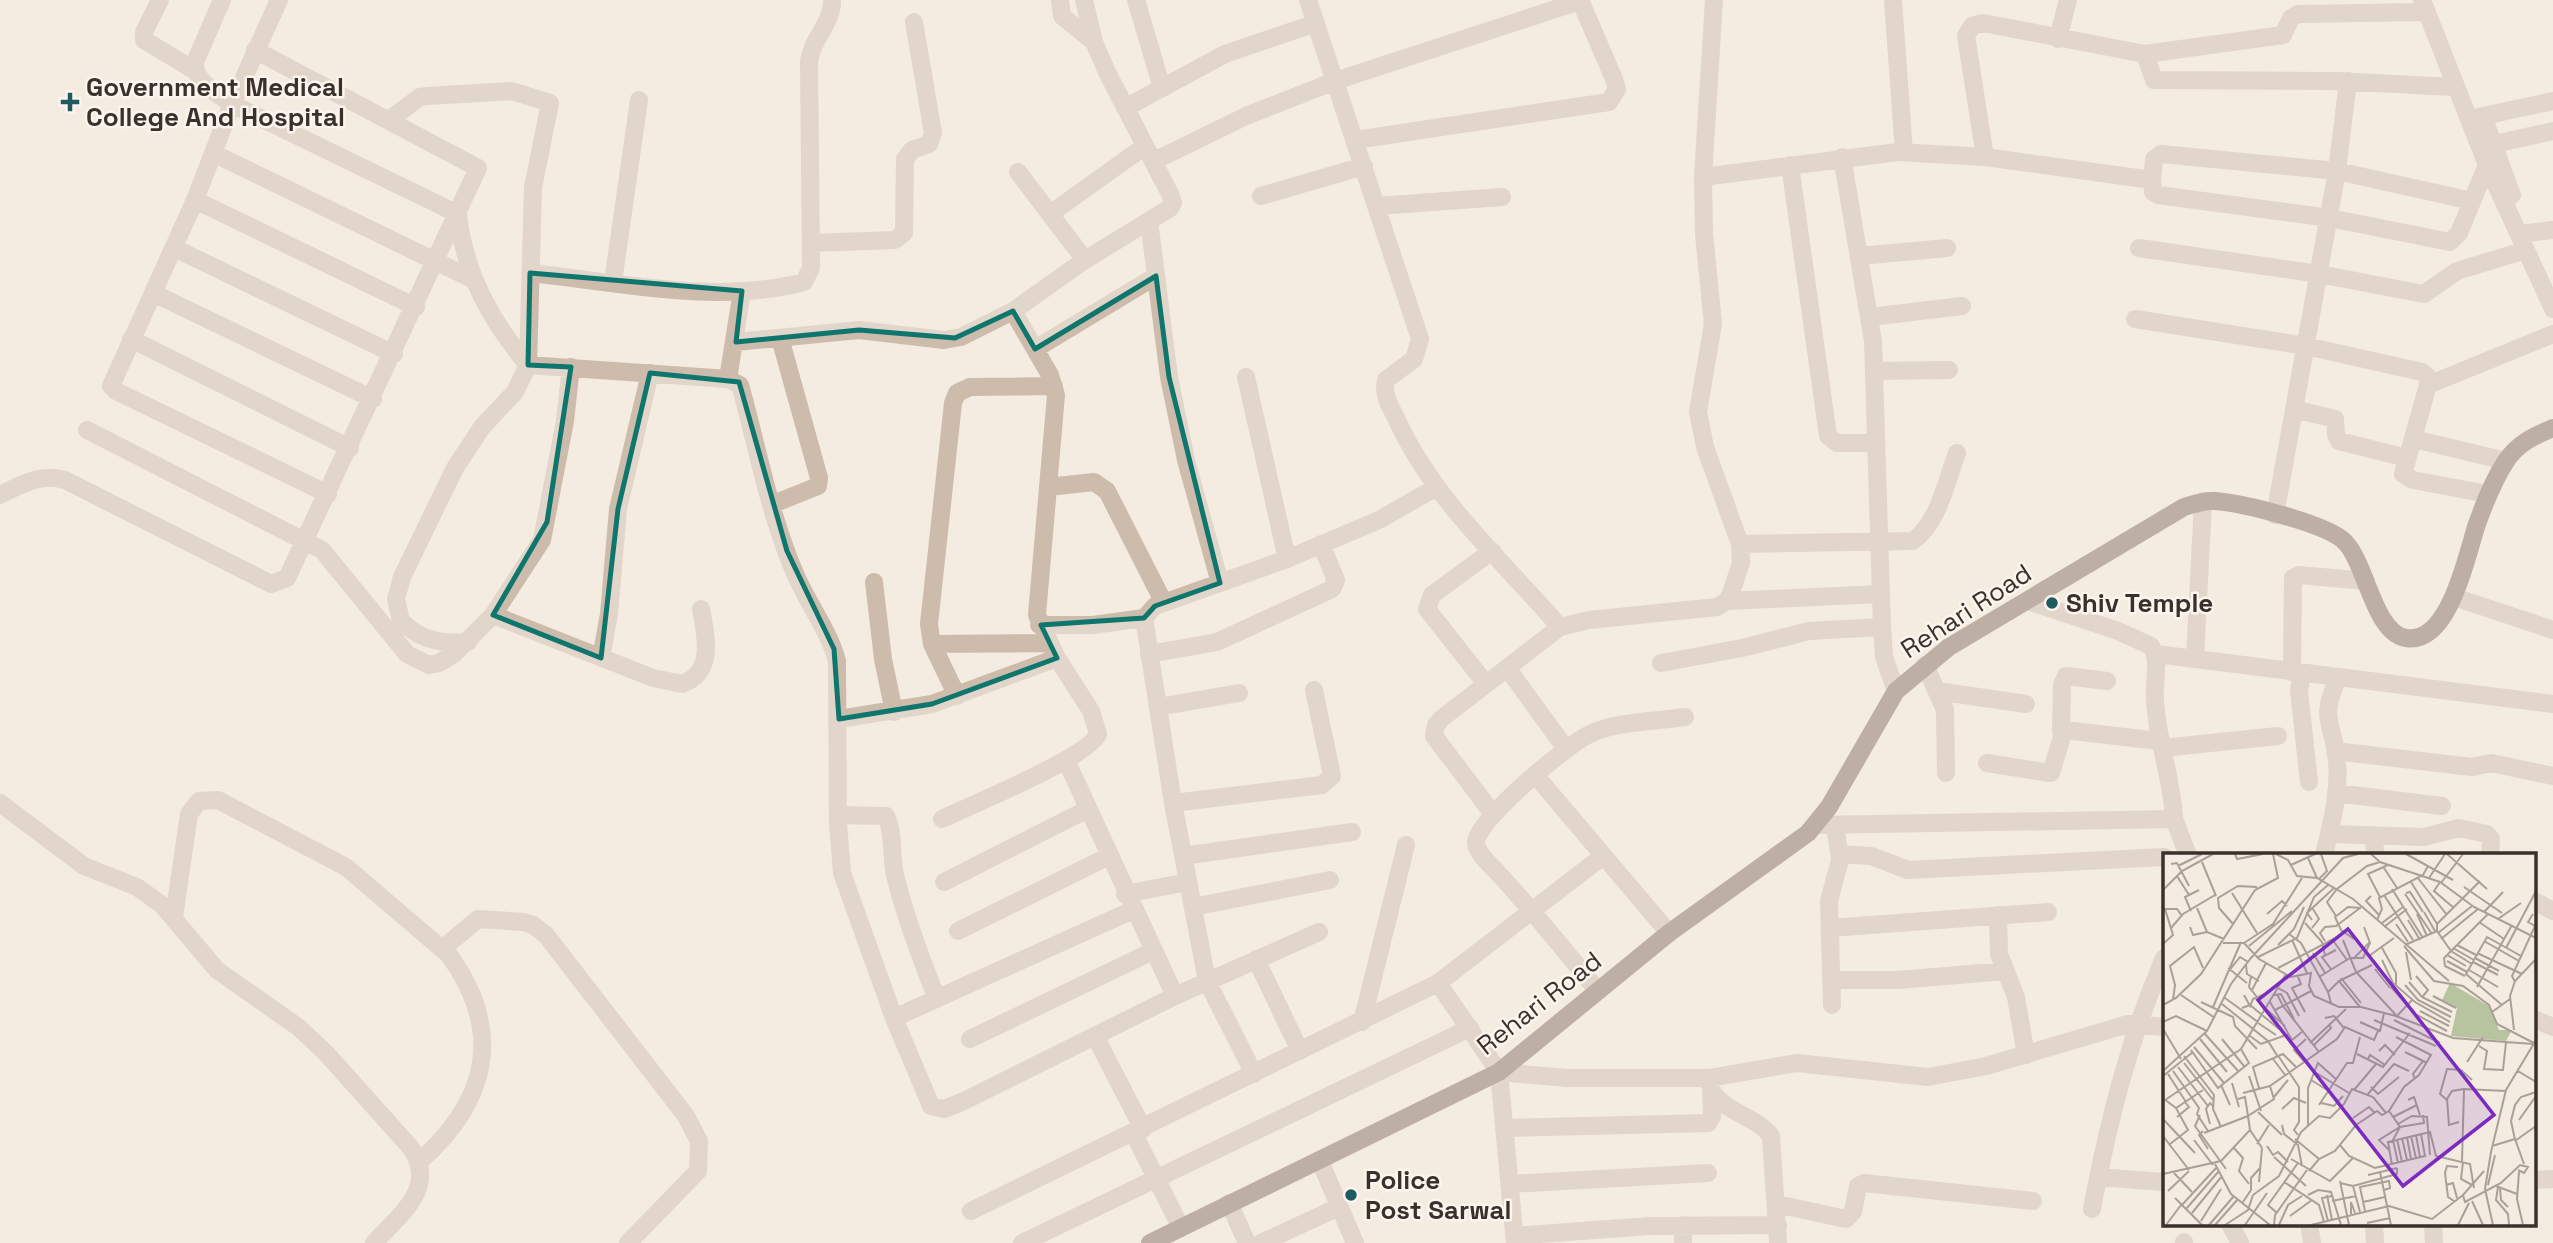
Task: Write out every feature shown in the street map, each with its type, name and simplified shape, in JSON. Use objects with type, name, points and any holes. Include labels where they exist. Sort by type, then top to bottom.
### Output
[{"type":"main road","points":[[2203,501],[2224,502],[2332,530],[2354,553],[2385,622],[2403,638],[2424,635],[2435,626],[2454,597],[2487,495],[2506,461],[2529,439],[2553,428]]},
{"type":"main road","name":"Rehari Road","points":[[1150,1243],[1499,1072],[1669,933],[1816,825],[1896,691],[1925,665],[1949,647],[2184,507],[2203,501]]},
{"type":"street","points":[[160,0],[144,32],[144,40],[194,69],[200,79],[232,104],[458,214]]},
{"type":"street","points":[[194,69],[198,53],[222,0]]},
{"type":"street","points":[[279,0],[232,104],[215,154],[174,248],[111,381],[116,391],[328,494]]},
{"type":"street","points":[[530,273],[742,291],[804,282],[811,268],[809,61],[815,40],[832,12],[832,0]]},
{"type":"street","points":[[1060,0],[1062,16],[1094,42]]},
{"type":"street","points":[[736,342],[859,330],[954,338],[1013,312],[1086,260],[1165,212],[1173,203],[1094,42],[1084,0]]},
{"type":"street","points":[[1136,0],[1162,88]]},
{"type":"street","points":[[1308,0],[1419,340],[1414,359],[1386,380],[1385,395],[1406,440],[1435,488],[1560,627]]},
{"type":"street","points":[[1050,214],[1149,153],[1335,81],[1580,0],[1617,89],[1609,102],[1355,140]]},
{"type":"street","points":[[1714,0],[1703,177],[1713,324],[1698,412],[1705,447],[1740,544],[1737,583],[1727,601]]},
{"type":"street","points":[[1893,0],[1904,152]]},
{"type":"street","points":[[2058,39],[2068,0]]},
{"type":"street","points":[[1985,157],[1968,30],[1983,23],[2145,54],[2283,35],[2291,18],[2298,14],[2424,6],[2454,87],[2494,144],[2512,196],[2519,236]]},
{"type":"street","points":[[811,243],[895,240],[904,233],[905,159],[912,150],[929,144],[933,133],[914,22]]},
{"type":"street","points":[[1125,108],[1242,46],[1315,23]]},
{"type":"street","points":[[0,495],[39,478],[51,476],[65,480],[271,584],[287,578],[416,307],[478,168],[255,50]]},
{"type":"street","points":[[2145,54],[2154,80],[2348,81],[2454,87]]},
{"type":"street","points":[[2275,515],[2330,218],[2348,81]]},
{"type":"street","points":[[389,120],[420,97],[428,96],[512,91],[550,103],[533,188],[528,365],[515,392],[482,426],[456,468],[402,577],[396,599],[401,621],[420,635],[437,642],[468,642]]},
{"type":"street","points":[[614,282],[639,100]]},
{"type":"street","points":[[2476,118],[2552,100]]},
{"type":"street","points":[[2476,118],[2487,164],[2553,309]]},
{"type":"street","points":[[2494,144],[2553,131]]},
{"type":"street","points":[[1703,177],[1842,157],[1904,152],[1985,157],[2152,180]]},
{"type":"street","points":[[215,154],[472,279]]},
{"type":"street","points":[[2472,201],[2337,171],[2161,154],[2154,159],[2153,192],[2158,195],[2330,218],[2450,242],[2459,233],[2472,201],[2487,164]]},
{"type":"street","points":[[1842,157],[1870,317],[1884,656],[1896,691]]},
{"type":"street","points":[[1790,165],[1828,436],[1837,443],[1876,443]]},
{"type":"street","points":[[1261,196],[1364,166]]},
{"type":"street","points":[[1018,172],[1086,260]]},
{"type":"street","points":[[1377,206],[1502,197]]},
{"type":"street","points":[[195,200],[416,307]]},
{"type":"street","points":[[458,214],[462,247],[472,279],[504,333],[528,365],[728,379],[740,386],[797,579],[834,649],[839,676],[838,815],[842,873],[894,1018],[930,1107],[936,1109],[962,1102],[1175,996],[1319,932]]},
{"type":"street","points":[[1149,220],[1171,389],[1186,460],[1220,583]]},
{"type":"street","points":[[2139,248],[2319,274],[2424,294],[2457,271],[2519,236],[2553,230]]},
{"type":"street","points":[[174,248],[394,354]]},
{"type":"street","points":[[1859,256],[1947,248]]},
{"type":"street","points":[[1035,349],[1156,276]]},
{"type":"street","points":[[728,379],[742,291]]},
{"type":"street","points":[[153,293],[373,399]]},
{"type":"street","points":[[1870,317],[1962,306]]},
{"type":"street","points":[[942,819],[1066,760],[1091,746],[1098,734],[1091,711],[1039,625],[1037,605],[1056,406],[1054,386],[1013,312]]},
{"type":"street","points":[[2135,319],[2306,346],[2414,369],[2427,376],[2428,385],[2414,439],[2402,468],[2406,478],[2487,495]]},
{"type":"street","points":[[2428,385],[2553,334]]},
{"type":"street","points":[[773,504],[810,492],[818,486],[819,478],[780,338]]},
{"type":"street","points":[[131,339],[350,448]]},
{"type":"street","points":[[87,430],[307,540],[331,559],[407,654],[417,662],[439,663],[468,642],[493,615],[533,555],[548,522],[571,368]]},
{"type":"street","points":[[1874,371],[1949,370]]},
{"type":"street","points":[[601,658],[609,614],[618,509],[650,373]]},
{"type":"street","points":[[1246,377],[1287,559]]},
{"type":"street","points":[[957,696],[932,644],[930,603],[946,456],[957,393],[970,387],[1054,386]]},
{"type":"street","points":[[2294,409],[2335,419],[2336,435],[2340,441],[2407,458]]},
{"type":"street","points":[[2414,439],[2506,461]]},
{"type":"street","points":[[1740,544],[1913,541],[1922,534],[1934,515],[1956,453]]},
{"type":"street","points":[[1048,487],[1094,482],[1107,491],[1164,603]]},
{"type":"street","points":[[1254,1074],[1207,981],[1173,803],[1144,618],[1151,608],[1287,559],[1398,512],[1435,488]]},
{"type":"street","points":[[2195,659],[2203,501]]},
{"type":"street","points":[[1149,654],[1217,642],[1332,589],[1336,580],[1321,544]]},
{"type":"street","points":[[1486,684],[1427,609],[1432,595],[1492,551]]},
{"type":"street","points":[[2309,782],[2297,672],[2292,578],[2299,575],[2366,581]]},
{"type":"street","points":[[874,582],[883,659],[894,712]]},
{"type":"street","points":[[1493,814],[1434,736],[1434,730],[1441,719],[1560,627],[1589,620],[1707,609],[1727,601],[1880,594]]},
{"type":"street","points":[[2454,597],[2553,630]]},
{"type":"street","points":[[2028,601],[2144,641],[2155,654],[2154,694],[2160,745],[2168,764],[2174,819],[2187,853]]},
{"type":"street","points":[[493,615],[672,684],[689,681],[702,670],[706,652],[701,609]]},
{"type":"street","points":[[1039,625],[1093,625],[1144,618]]},
{"type":"street","points":[[1661,663],[1733,650],[1809,631],[1882,627]]},
{"type":"street","points":[[932,644],[1053,650]]},
{"type":"street","points":[[839,719],[894,712],[957,696],[1053,650]]},
{"type":"street","points":[[2155,654],[2553,704]]},
{"type":"street","points":[[1925,665],[1948,724],[1946,773]]},
{"type":"street","points":[[1508,669],[1566,749]]},
{"type":"street","points":[[1987,763],[2051,773],[2061,731],[2062,685],[2066,676],[2107,681]]},
{"type":"street","points":[[2324,853],[2336,793],[2335,751],[2327,706],[2338,678]]},
{"type":"street","points":[[1173,803],[1322,785],[1328,781],[1332,776],[1314,690]]},
{"type":"street","points":[[1937,691],[2026,704]]},
{"type":"street","points":[[1158,707],[1240,693]]},
{"type":"street","points":[[1598,991],[1478,849],[1478,833],[1493,814],[1566,749],[1600,730],[1685,717]]},
{"type":"street","points":[[2061,731],[2160,745],[2278,736]]},
{"type":"street","points":[[2335,751],[2472,767],[2491,763],[2553,776]]},
{"type":"street","points":[[1066,760],[1129,902],[1175,996]]},
{"type":"street","points":[[1536,776],[1669,933]]},
{"type":"street","points":[[2336,793],[2442,806]]},
{"type":"street","points":[[174,917],[189,814],[199,801],[218,800],[346,867],[442,949],[459,969],[469,992],[480,1019],[484,1049],[473,1089],[464,1109],[436,1146],[420,1161]]},
{"type":"street","points":[[0,803],[76,860],[136,887],[174,917],[203,955],[231,982],[298,1027],[325,1052],[420,1161],[422,1182],[414,1196],[374,1243]]},
{"type":"street","points":[[944,882],[1088,809]]},
{"type":"street","points":[[838,815],[886,816],[898,887],[937,999]]},
{"type":"street","points":[[1816,825],[2174,819]]},
{"type":"street","points":[[1832,1005],[1829,893],[1839,869],[1835,825]]},
{"type":"street","points":[[2329,834],[2424,837],[2459,828],[2481,831],[2491,839],[2490,853]]},
{"type":"street","points":[[1183,856],[1352,832]]},
{"type":"street","points":[[2374,835],[2375,853]]},
{"type":"street","points":[[1362,1022],[1406,845]]},
{"type":"street","points":[[1839,854],[1871,856],[1908,870],[2163,857]]},
{"type":"street","points":[[958,931],[1109,856]]},
{"type":"street","points":[[971,1210],[1438,984],[1603,856]]},
{"type":"street","points":[[1193,908],[1330,880]]},
{"type":"street","points":[[894,1018],[1129,902],[1188,882]]},
{"type":"street","points":[[2536,902],[2553,911]]},
{"type":"street","points":[[1830,928],[2048,912]]},
{"type":"street","points":[[1998,915],[1998,954],[2020,1010],[2026,1055]]},
{"type":"street","points":[[442,949],[472,921],[484,917],[533,925],[546,935],[686,1116],[699,1141],[698,1171],[628,1243]]},
{"type":"street","points":[[970,1039],[1153,951]]},
{"type":"street","points":[[1256,959],[1300,1051]]},
{"type":"street","points":[[2092,1209],[2106,1134],[2137,1024],[2163,963]]},
{"type":"street","points":[[1831,980],[1898,980],[2006,971]]},
{"type":"street","points":[[1438,984],[1499,1072],[1514,1239],[1778,1234],[1771,1136],[1759,1124],[1720,1100],[1710,1084]]},
{"type":"street","points":[[2536,1020],[2553,1027]]},
{"type":"street","points":[[1499,1072],[1567,1078],[1710,1084],[1797,1063],[1928,1077],[1963,1072],[2137,1024],[2163,1027]]},
{"type":"street","points":[[1021,1243],[1470,1028]]},
{"type":"street","points":[[1095,1036],[1139,1131],[1156,1178],[1180,1226]]},
{"type":"street","points":[[1505,1128],[1708,1123],[1712,1115],[1710,1084]]},
{"type":"street","points":[[1320,1161],[1355,1243]]},
{"type":"street","points":[[1510,1184],[1708,1172]]},
{"type":"street","points":[[2098,1177],[2163,1182]]},
{"type":"street","points":[[1777,1204],[1846,1219],[1853,1212],[1858,1186],[1864,1183],[2033,1201]]},
{"type":"street","points":[[1229,1203],[1247,1243]]},
{"type":"street","points":[[1261,1243],[1339,1207]]},
{"type":"street","points":[[2231,1226],[2240,1243]]},
{"type":"highlighted area","points":[[530,273],[742,291],[736,342],[859,330],[955,338],[1013,311],[1035,349],[1156,276],[1169,377],[1220,583],[1155,606],[1144,618],[1041,625],[1057,658],[932,704],[839,719],[834,649],[787,551],[739,382],[650,373],[618,509],[601,658],[493,615],[547,522],[571,367],[528,365]]},
{"type":"place","name":"Government Medical College And Hospital","points":[[70,102]]},
{"type":"place","name":"Shiv Temple","points":[[2052,603]]},
{"type":"place","name":"Police Post Sarwal","points":[[1351,1195]]}]
